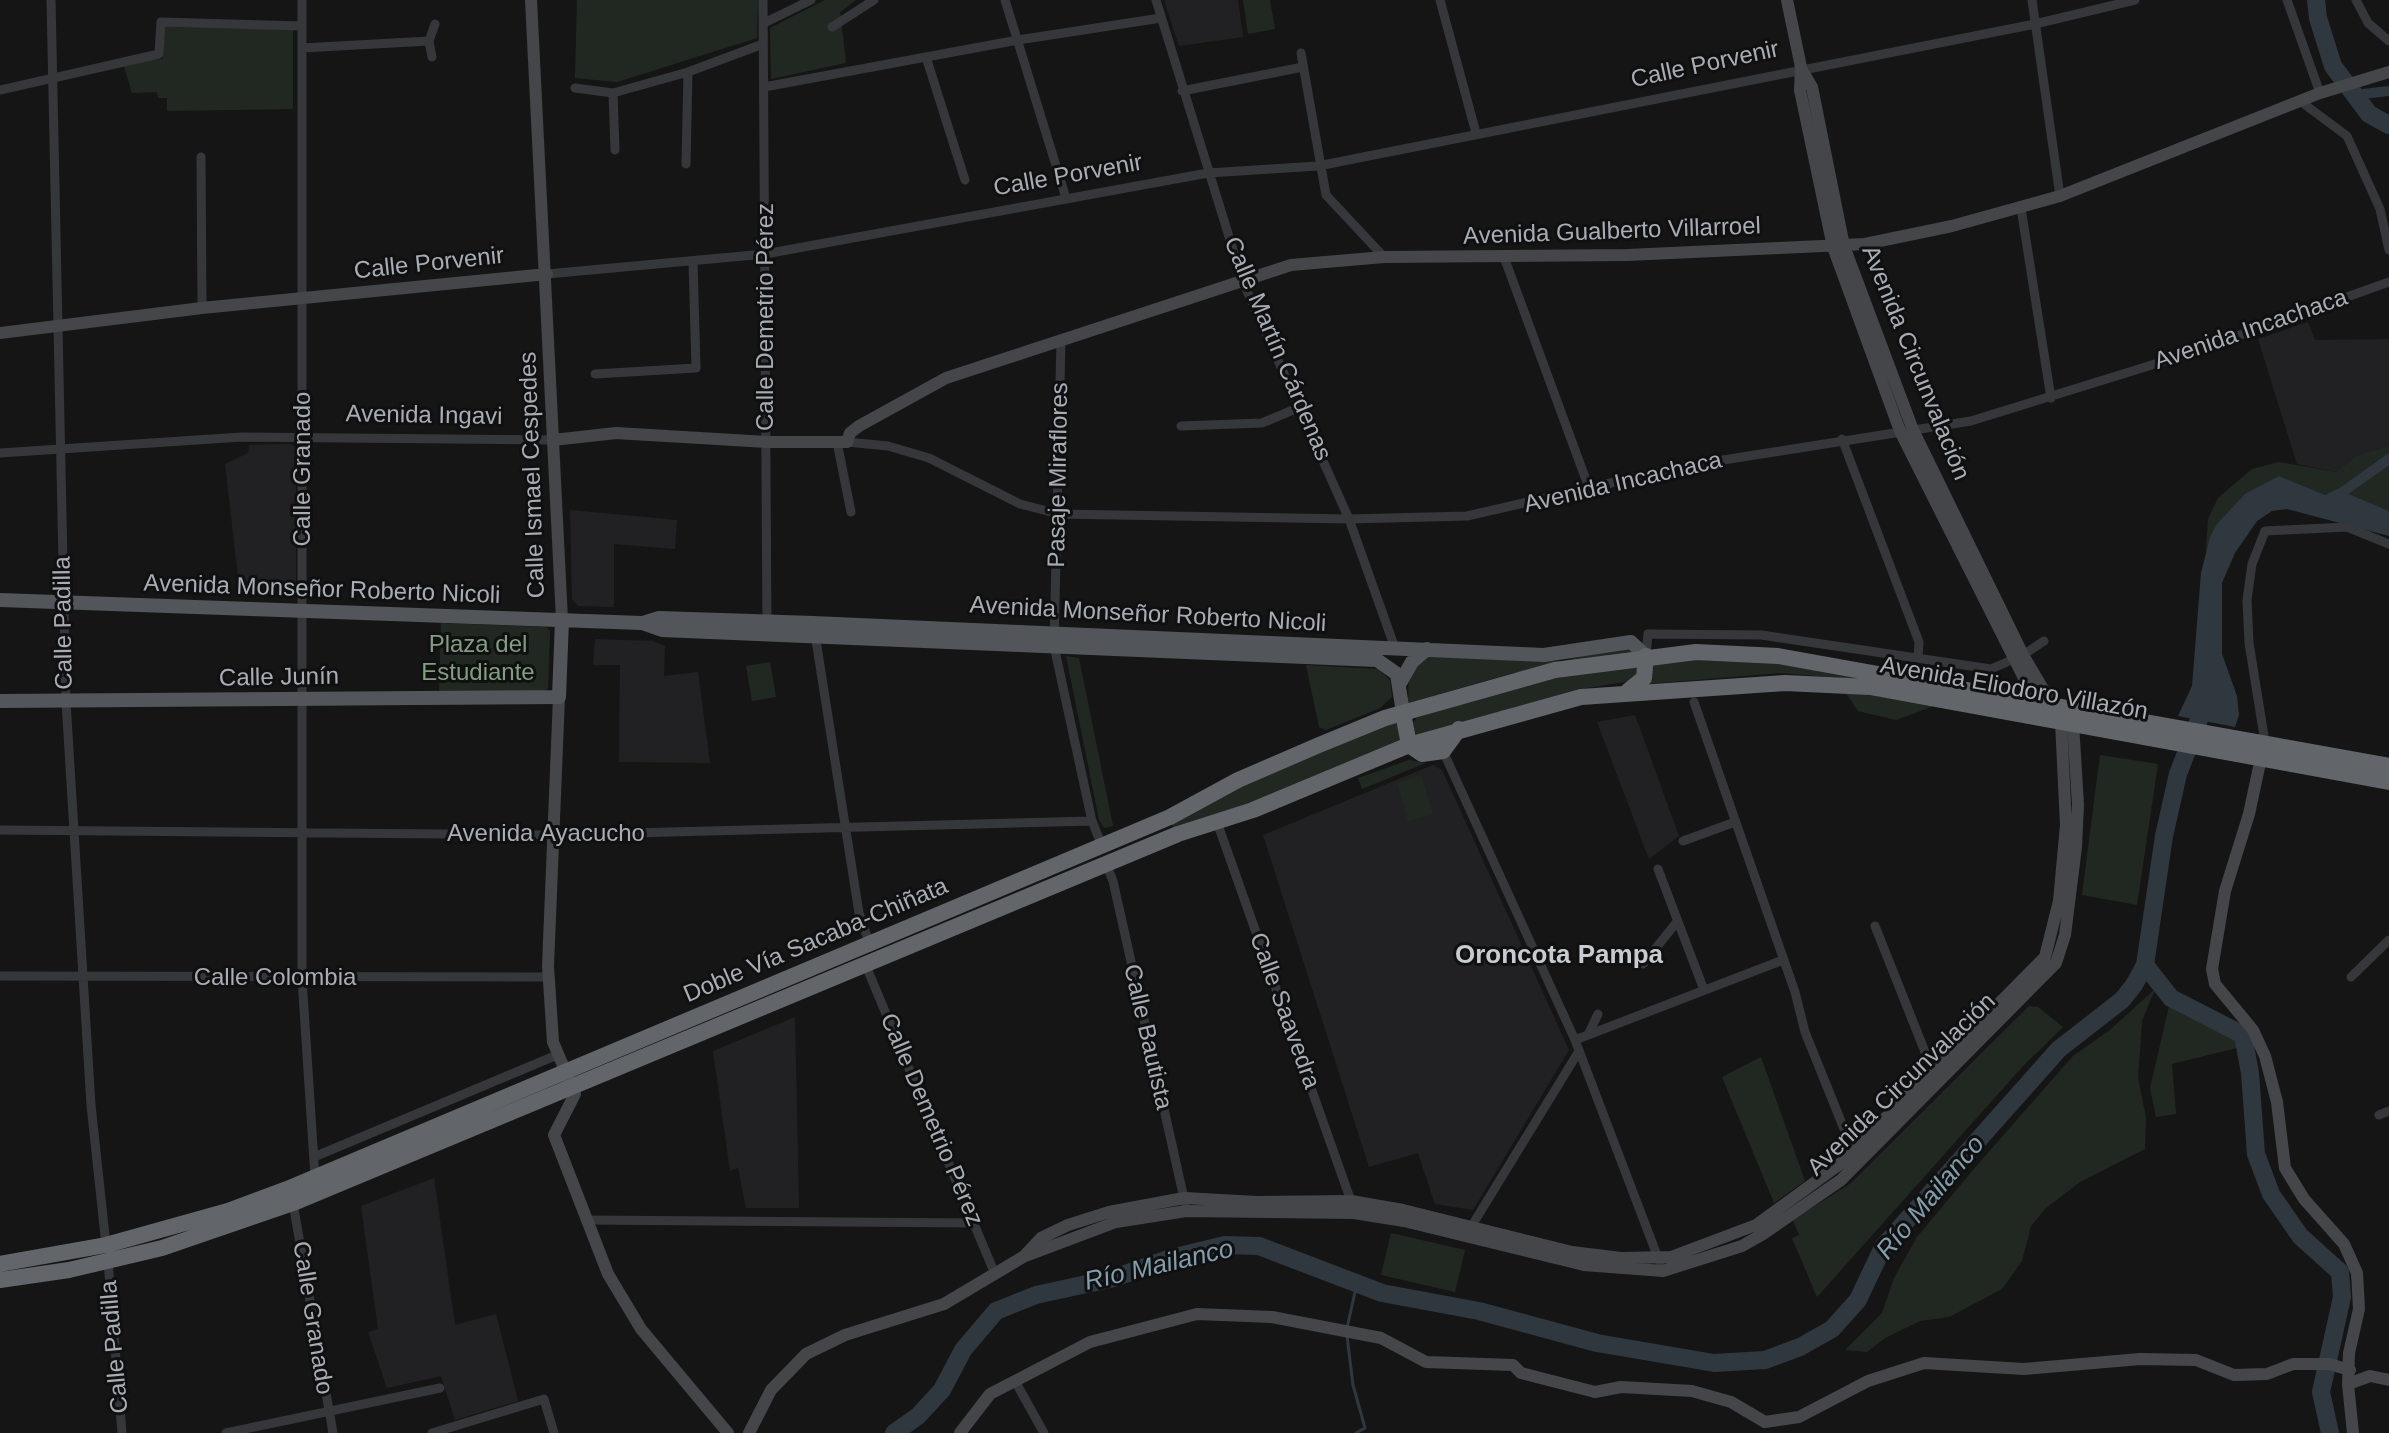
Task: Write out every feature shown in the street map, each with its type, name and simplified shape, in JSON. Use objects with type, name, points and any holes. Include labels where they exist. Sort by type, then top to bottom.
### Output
[{"type":"highway","name":"Avenida Eliodoro Villazón","points":[[1646,656],[1719,651],[1778,656],[2052,704],[2104,721],[2263,750],[2389,766]]},
{"type":"highway","points":[[1628,691],[1644,678],[1646,656]]},
{"type":"highway","name":"Doble Vía Sacaba-Chiñata","points":[[0,1280],[107,1253],[213,1233],[293,1203],[870,945],[1170,817],[1238,780],[1403,713],[1555,670],[1646,656]]},
{"type":"highway","name":"Avenida Eliodoro Villazón","points":[[1628,691],[1835,684],[1913,694],[2067,722],[2104,721]]},
{"type":"highway","name":"Doble Vía Sacaba-Chiñata","points":[[0,1264],[107,1253],[228,1211],[866,966],[1178,834],[1217,822],[1409,745],[1581,697],[1628,691]]},
{"type":"highway","points":[[1403,713],[1409,745],[1422,754],[1443,751],[1459,729]]},
{"type":"highway","name":"Avenida Eliodoro Villazón","points":[[2263,750],[2389,782]]},
{"type":"main road","name":"Calle Ismael Cespedes","points":[[531,0],[562,620],[549,977],[557,1055],[570,1080]]},
{"type":"main road","name":"Avenida Circunvalación","points":[[1787,0],[1801,67],[1800,90],[1838,247],[1906,430],[2019,658],[2052,704]]},
{"type":"main road","name":"Avenida Gualberto Villarroel","points":[[842,442],[859,426],[946,378],[1291,265],[1384,257],[1504,257],[1838,247],[2021,208],[2060,196],[2323,92],[2389,72]]},
{"type":"main road","name":"Calle Porvenir","points":[[0,333],[202,308],[547,274]]},
{"type":"main road","name":"Avenida Ingavi","points":[[553,440],[616,433],[767,442],[842,442]]},
{"type":"main road","name":"Avenida Monseñor Roberto Nicoli","points":[[0,600],[642,623],[659,618],[814,630],[1544,655],[1631,642],[1646,656]]},
{"type":"main road","name":"Avenida Monseñor Roberto Nicoli","points":[[1054,639],[1377,660],[1392,668],[1400,683]]},
{"type":"main road","points":[[1403,713],[1400,683],[1412,662],[1427,649]]},
{"type":"main road","name":"Avenida Circunvalación","points":[[2019,658],[2026,682],[2023,699]]},
{"type":"main road","name":"Calle Junín","points":[[0,701],[559,697]]},
{"type":"main road","name":"Avenida Circunvalación","points":[[1856,1157],[1933,1072],[2056,963],[2066,825],[2067,722]]},
{"type":"main road","points":[[2263,750],[2249,814],[2225,891],[2212,969],[2215,984],[2253,1030],[2265,1056],[2277,1102],[2285,1168],[2304,1199],[2344,1244],[2357,1273],[2359,1309],[2349,1353],[2348,1384],[2353,1433]]},
{"type":"main road","name":"Avenida Circunvalación","points":[[1185,1204],[1354,1213],[1661,1265],[1781,1214],[1856,1157],[2028,985]]},
{"type":"main road","points":[[570,1080],[575,1094],[554,1135],[608,1274],[641,1329],[728,1433]]},
{"type":"main road","name":"Avenida Circunvalación","points":[[749,1433],[771,1390],[806,1354],[845,1335],[944,1304],[1023,1257],[1041,1238],[1068,1225],[1109,1212],[1185,1204],[1351,1201],[1468,1231]]},
{"type":"main road","points":[[960,1433],[990,1394],[1090,1342],[1197,1314],[1272,1317],[1381,1338],[1426,1362],[1513,1365],[1521,1373],[1595,1392],[1621,1387],[1692,1391],[1731,1402],[1765,1422],[1799,1417],[1868,1381],[1924,1363],[2024,1369],[2127,1360],[2196,1360],[2234,1375],[2267,1374],[2293,1364],[2329,1364],[2350,1370]]},
{"type":"main road","points":[[2348,1384],[2370,1376],[2389,1380]]},
{"type":"street","name":"Calle Padilla","points":[[51,0],[57,326],[63,447],[66,702],[91,1105],[122,1433]]},
{"type":"street","name":"Calle Granado","points":[[302,0],[302,979],[315,1177]]},
{"type":"street","name":"Calle Demetrio Pérez","points":[[763,0],[767,628]]},
{"type":"street","points":[[764,23],[811,0]]},
{"type":"street","points":[[832,27],[874,0]]},
{"type":"street","points":[[1005,0],[1066,198]]},
{"type":"street","name":"Calle Martín Cárdenas","points":[[1156,0],[1243,282],[1349,519],[1395,648]]},
{"type":"street","points":[[1440,0],[1476,133]]},
{"type":"street","points":[[2032,0],[2060,196]]},
{"type":"street","name":"Calle Porvenir","points":[[547,274],[765,254],[1208,173],[1318,166],[1801,67],[2035,24],[2135,0]]},
{"type":"street","points":[[2287,0],[2323,92]]},
{"type":"street","points":[[2356,0],[2368,23],[2389,41]]},
{"type":"street","points":[[764,87],[1018,40],[1161,18]]},
{"type":"street","points":[[0,90],[159,54],[161,22],[302,26]]},
{"type":"street","points":[[432,57],[429,41],[435,24]]},
{"type":"street","points":[[302,48],[429,41]]},
{"type":"street","points":[[575,88],[613,93],[688,72],[763,44]]},
{"type":"street","points":[[1301,53],[1318,166],[1326,195],[1384,257]]},
{"type":"street","points":[[926,57],[965,180]]},
{"type":"street","points":[[1182,91],[1303,67]]},
{"type":"street","points":[[686,164],[688,72]]},
{"type":"street","points":[[613,93],[615,150]]},
{"type":"street","points":[[2300,101],[2347,136],[2380,209],[2389,250]]},
{"type":"street","points":[[201,157],[202,308]]},
{"type":"street","points":[[2021,208],[2051,398]]},
{"type":"street","points":[[1504,257],[1589,488]]},
{"type":"street","points":[[595,374],[696,368],[693,261]]},
{"type":"street","name":"Avenida Incachaca","points":[[842,442],[888,446],[929,458],[1020,504],[1059,514],[1349,519],[1490,513],[1589,488],[1842,439],[1971,421],[2051,398],[2389,282]]},
{"type":"street","name":"Pasaje Miraflores","points":[[1061,339],[1054,639],[1092,821],[1102,846]]},
{"type":"street","points":[[1181,426],[1262,423],[1300,407]]},
{"type":"street","name":"Avenida Ingavi","points":[[0,453],[63,447],[304,437],[553,440]]},
{"type":"street","points":[[1842,439],[1919,642],[1918,658]]},
{"type":"street","points":[[842,442],[851,512]]},
{"type":"street","points":[[2263,750],[2249,643],[2247,600],[2252,564],[2265,531],[2347,527],[2389,544]]},
{"type":"street","points":[[814,630],[859,913],[870,945]]},
{"type":"street","points":[[1646,656],[1646,637],[1654,633],[1761,635],[1991,669],[2019,658],[2044,641]]},
{"type":"street","points":[[1694,702],[1805,1032],[1856,1157]]},
{"type":"street","points":[[1443,751],[1575,1040],[1661,1265]]},
{"type":"street","name":"Avenida Ayacucho","points":[[0,830],[555,835],[848,830],[1092,821]]},
{"type":"street","name":"Calle Saavedra","points":[[1217,822],[1351,1201]]},
{"type":"street","points":[[1683,841],[1735,822]]},
{"type":"street","name":"Calle Bautista","points":[[1106,864],[1113,881],[1185,1204]]},
{"type":"street","points":[[1658,869],[1704,990]]},
{"type":"street","points":[[1643,964],[1676,923]]},
{"type":"street","points":[[1875,926],[1933,1072]]},
{"type":"street","points":[[2351,977],[2389,940]]},
{"type":"street","points":[[1575,1040],[1783,960]]},
{"type":"street","name":"Calle Demetrio Pérez","points":[[866,966],[995,1274]]},
{"type":"street","name":"Calle Colombia","points":[[0,976],[302,979],[549,977]]},
{"type":"street","points":[[1588,1035],[1598,1014]]},
{"type":"street","points":[[1468,1231],[1579,1051]]},
{"type":"street","points":[[314,1157],[557,1055]]},
{"type":"street","name":"Calle Granado","points":[[293,1203],[333,1433]]},
{"type":"street","points":[[587,1220],[974,1223]]},
{"type":"street","points":[[1015,1381],[1044,1433]]},
{"type":"street","points":[[226,1433],[440,1388]]},
{"type":"street","points":[[432,1433],[544,1399],[554,1433]]},
{"type":"shaded area","points":[[1164,0],[1238,0],[1243,37],[1179,46]]},
{"type":"shaded area","points":[[2308,322],[2315,340],[2389,339],[2389,446],[2357,455],[2336,472],[2297,464],[2258,339]]},
{"type":"shaded area","points":[[291,444],[296,448],[296,594],[240,594],[225,464],[248,453],[249,445]]},
{"type":"shaded area","points":[[2279,476],[2325,495],[2337,489],[2389,511],[2389,536],[2287,509],[2272,511],[2257,521],[2235,553],[2222,583],[2222,654],[2237,696],[2239,715],[2235,727],[2178,716],[2192,686],[2201,573],[2210,537],[2217,524],[2245,494]]},
{"type":"shaded area","points":[[570,510],[677,520],[675,549],[614,544],[614,607],[578,606],[572,599]]},
{"type":"shaded area","points":[[595,639],[652,641],[665,646],[664,676],[698,672],[710,763],[619,762],[620,665],[593,665]]},
{"type":"shaded area","points":[[1635,715],[1679,836],[1649,859],[1597,722]]},
{"type":"shaded area","points":[[1433,765],[1442,770],[1569,1050],[1473,1210],[1435,1204],[1418,1153],[1369,1167],[1263,835]]},
{"type":"shaded area","points":[[795,1017],[799,1208],[746,1208],[738,1168],[730,1171],[713,1051]]},
{"type":"shaded area","points":[[434,1178],[455,1325],[496,1314],[518,1401],[455,1420],[441,1376],[387,1388],[368,1332],[378,1329],[361,1206]]},
{"type":"green space","points":[[577,0],[758,0],[757,38],[617,82],[575,78]]},
{"type":"green space","points":[[825,0],[856,0],[840,12],[846,63],[771,79],[770,28]]},
{"type":"green space","points":[[1243,0],[1270,0],[1275,29],[1248,34]]},
{"type":"green space","points":[[165,26],[293,29],[293,109],[167,111],[167,98],[158,98],[157,92],[132,93],[123,63],[163,59]]},
{"type":"green space","points":[[2389,446],[2389,511],[2337,489],[2325,495],[2278,476],[2206,551],[2208,519],[2218,498],[2252,469],[2279,462],[2336,472],[2357,455]]},
{"type":"green space","name":"Plaza del Estudiante","points":[[441,623],[546,627],[550,631],[548,688],[545,692],[439,694]]},
{"type":"green space","points":[[1622,646],[1637,652],[1509,674],[1408,703],[1409,673],[1430,655],[1563,661]]},
{"type":"green space","points":[[1066,656],[1079,658],[1113,826],[1104,828],[1099,820]]},
{"type":"green space","points":[[1698,658],[1758,660],[1876,681],[1781,673],[1646,684],[1653,661]]},
{"type":"green space","points":[[770,662],[776,697],[752,701],[746,666]]},
{"type":"green space","points":[[1642,662],[1642,671],[1631,681],[1575,690],[1412,738],[1412,724],[1417,718],[1507,687]]},
{"type":"green space","points":[[1306,665],[1378,669],[1390,680],[1392,697],[1380,708],[1326,730],[1319,727]]},
{"type":"green space","points":[[1845,692],[1934,706],[1896,720],[1858,711]]},
{"type":"green space","points":[[1398,719],[1402,741],[1258,802],[1174,828],[1172,824],[1243,784]]},
{"type":"green space","points":[[2100,755],[2158,764],[2137,905],[2082,895]]},
{"type":"green space","points":[[1409,760],[1426,763],[1362,789],[1358,778]]},
{"type":"green space","points":[[1421,775],[1433,814],[1408,821],[1397,783]]},
{"type":"green space","points":[[2155,989],[2142,1021],[2138,1078],[2146,1117],[2145,1149],[2080,1182],[2046,1208],[2031,1226],[2022,1261],[2002,1289],[1949,1317],[1920,1321],[1885,1338],[1867,1352],[1845,1350],[1882,1313],[1894,1278],[1917,1237],[1979,1163],[2073,1056],[2110,1030]]},
{"type":"green space","points":[[2171,998],[2243,1035],[2245,1046],[2172,1064],[2176,1114],[2156,1117],[2150,1088]]},
{"type":"green space","points":[[2029,1006],[2038,1007],[2063,1027],[2023,1066],[1817,1297],[1792,1238],[1799,1235],[1793,1220],[1851,1183]]},
{"type":"green space","points":[[1761,1057],[1805,1181],[1774,1203],[1722,1077]]},
{"type":"green space","points":[[1391,1233],[1465,1250],[1455,1292],[1381,1275]]},
{"type":"waterway","points":[[2316,0],[2318,18],[2333,66],[2369,114],[2389,125]]},
{"type":"waterway","points":[[2354,95],[2389,91]]},
{"type":"waterway","points":[[2334,498],[2389,459]]},
{"type":"waterway","name":"Río Mailanco","points":[[894,1433],[918,1416],[942,1390],[963,1350],[996,1311],[1036,1295],[1114,1278],[1171,1258],[1225,1245],[1259,1246],[1382,1293],[1479,1311],[1597,1343],[1714,1363],[1765,1360],[1800,1347],[1832,1329],[1858,1300],[1883,1247],[2059,1049],[2122,1000],[2134,985],[2145,965],[2164,836],[2178,774],[2207,699]]},
{"type":"waterway","points":[[2145,965],[2171,998],[2243,1035],[2250,1073],[2256,1154],[2271,1194],[2300,1236],[2340,1272],[2342,1297],[2321,1392],[2330,1433]]},
{"type":"waterway","points":[[1347,1328],[1357,1283]]},
{"type":"waterway","points":[[1347,1336],[1353,1385],[1365,1428],[1356,1433]]},
{"type":"district","name":"Oroncota Pampa","points":[[1559,956]]}]
